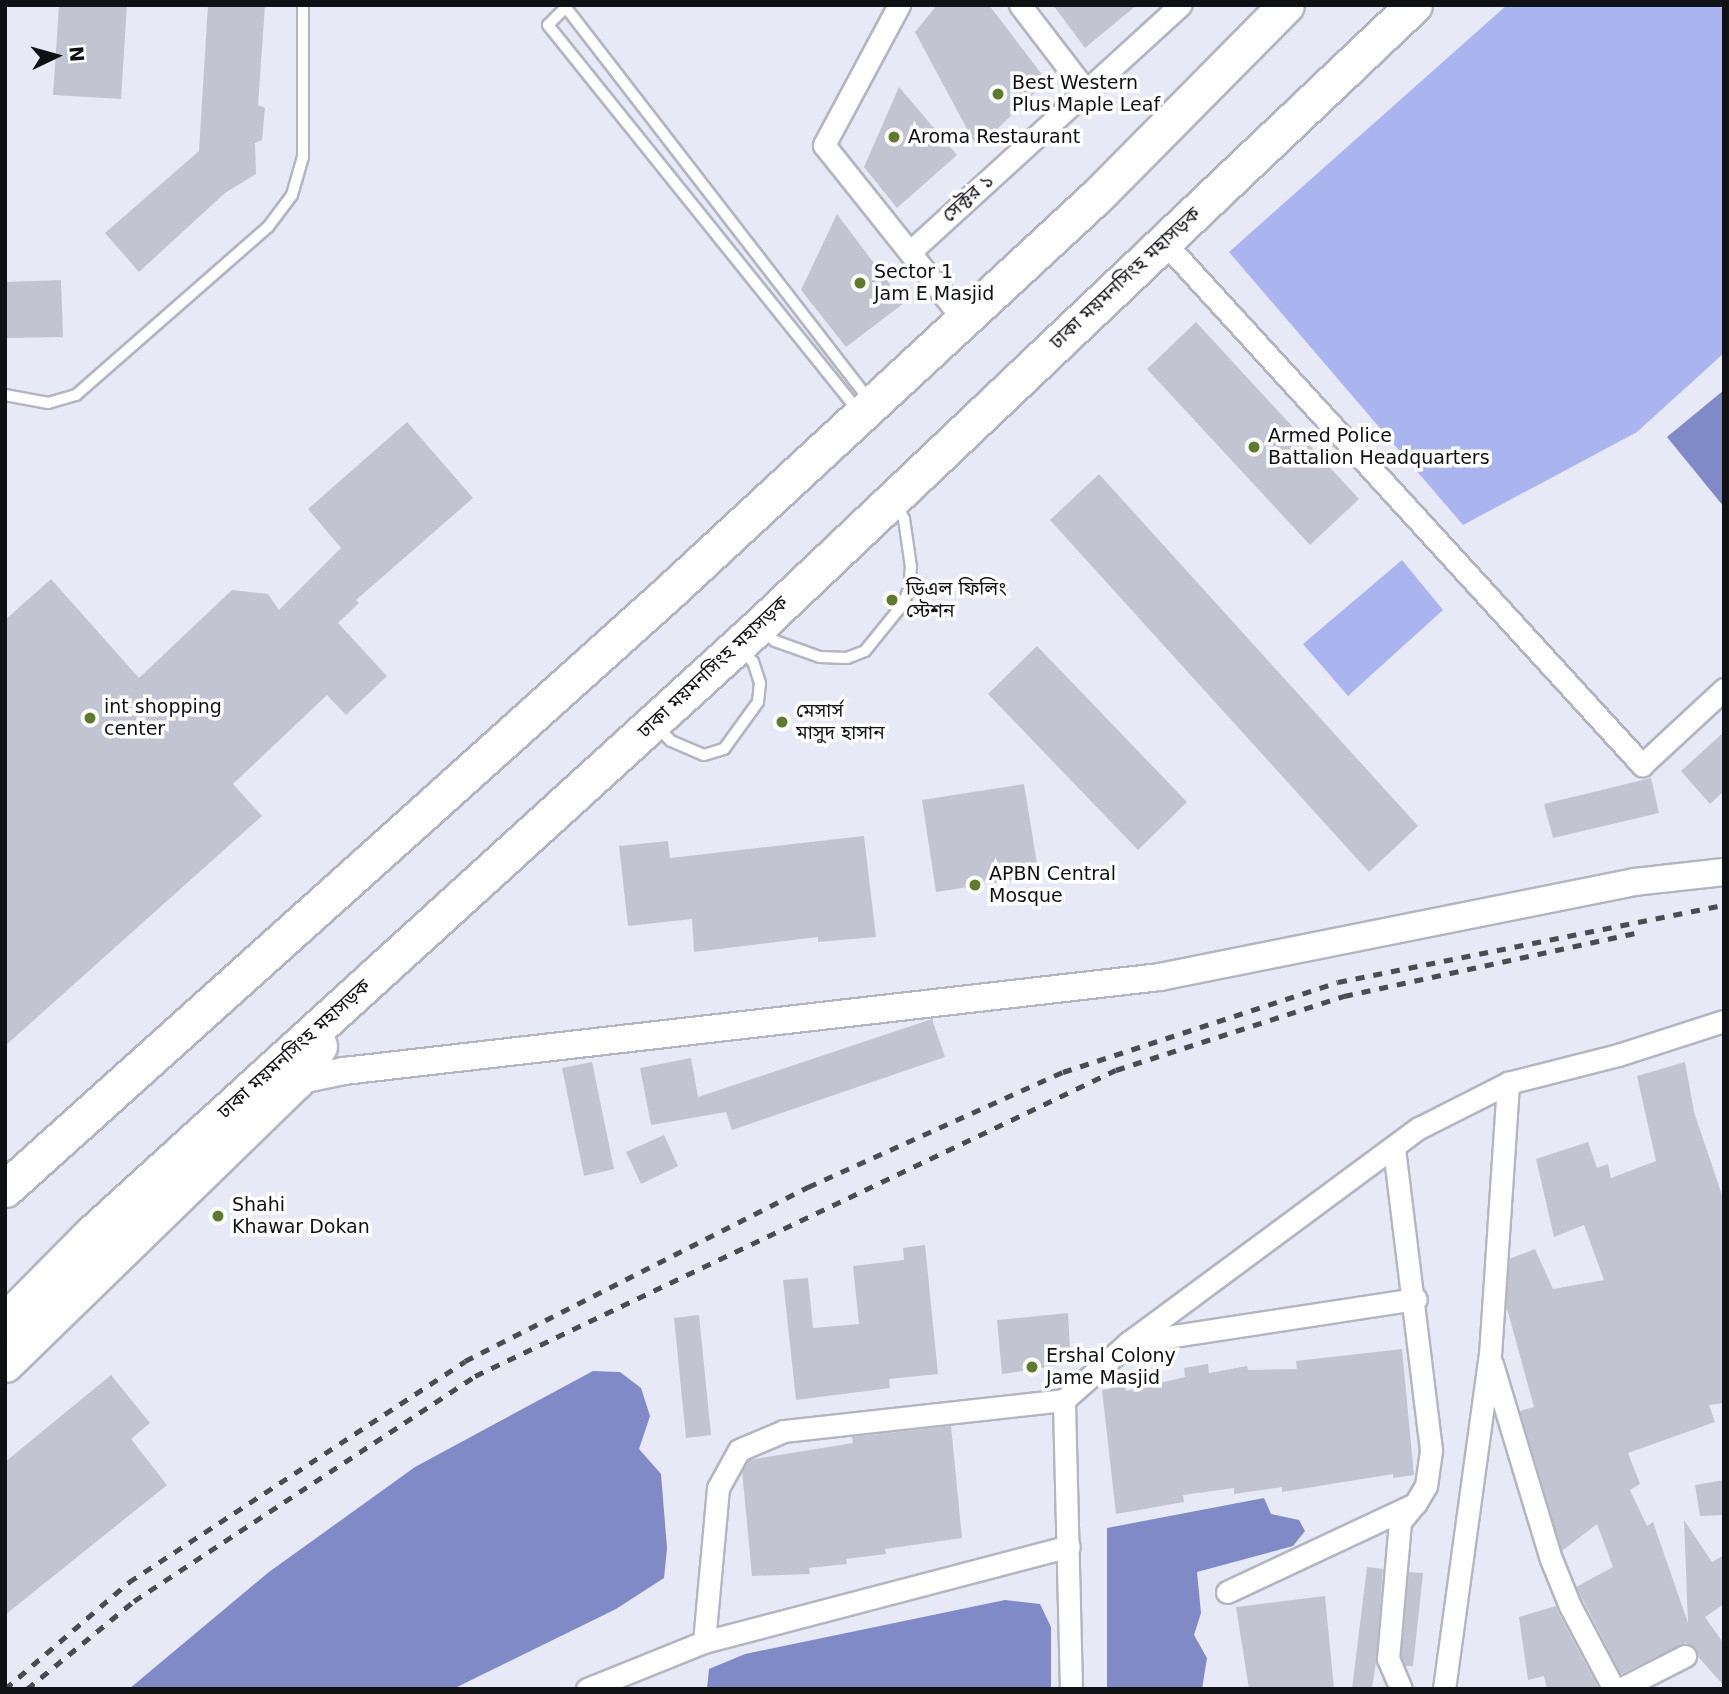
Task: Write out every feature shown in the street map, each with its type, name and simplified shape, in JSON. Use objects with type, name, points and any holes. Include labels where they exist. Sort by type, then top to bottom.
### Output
[{"type":"highway","points":[[5,1189],[667,594],[1098,195],[1286,5]]},
{"type":"highway","name":"ঢাকা ময়মনসিংহ মহাসড়ক","points":[[5,1321],[88,1237],[748,636],[1414,5]]},
{"type":"highway","points":[[5,1364],[296,1081],[349,999]]},
{"type":"street","points":[[899,5],[824,145],[963,318]]},
{"type":"street","points":[[1020,5],[1086,91]]},
{"type":"street","name":"সেক্টর ১","points":[[911,251],[1180,5]]},
{"type":"street","points":[[1164,242],[1642,765],[1724,688]]},
{"type":"street","points":[[296,1081],[344,1071],[1160,977],[1635,882],[1724,872]]},
{"type":"street","points":[[704,1642],[718,1488],[739,1450],[784,1431],[1064,1400],[1128,1343],[1419,1128],[1508,1083],[1618,1055],[1724,1021]]},
{"type":"street","points":[[1444,1689],[1490,1355],[1508,1083]]},
{"type":"street","points":[[1394,1148],[1416,1299],[1431,1450],[1426,1486],[1400,1522],[1388,1659],[1401,1689]]},
{"type":"street","points":[[1128,1343],[1416,1299]]},
{"type":"street","points":[[1490,1355],[1523,1479],[1551,1559],[1570,1606],[1614,1689]]},
{"type":"street","points":[[1064,1400],[1071,1689]]},
{"type":"street","points":[[1227,1592],[1415,1504]]},
{"type":"street","points":[[587,1689],[704,1642],[1069,1546]]},
{"type":"street","points":[[1620,1689],[1685,1656]]},
{"type":"lane","points":[[5,395],[48,403],[76,395],[268,227],[292,195],[303,157],[303,5]]},
{"type":"lane","points":[[565,6],[866,408],[548,25],[565,6]]},
{"type":"lane","points":[[653,723],[671,741],[704,755],[724,749],[758,702],[760,683],[748,636],[775,641],[820,657],[847,658],[865,651],[903,604],[909,589],[911,566],[904,519],[892,497]]},
{"type":"shaded area","points":[[1507,5],[1724,5],[1724,353],[1637,432],[1463,525],[1229,252]]},
{"type":"shaded area","points":[[1724,390],[1724,507],[1667,437]]},
{"type":"shaded area","points":[[1402,560],[1443,610],[1348,696],[1303,644]]},
{"type":"shaded area","points":[[593,1371],[620,1372],[641,1388],[650,1416],[639,1449],[661,1474],[667,1548],[664,1578],[616,1609],[453,1689],[129,1689],[269,1572],[415,1467]]},
{"type":"shaded area","points":[[1264,1498],[1271,1514],[1299,1520],[1305,1531],[1293,1546],[1197,1572],[1201,1613],[1194,1635],[1207,1658],[1202,1689],[1107,1689],[1107,1528]]},
{"type":"shaded area","points":[[1005,1600],[1040,1604],[1051,1627],[1051,1689],[707,1689],[709,1669],[745,1654]]},
{"type":"building","points":[[59,5],[127,5],[121,99],[53,95]]},
{"type":"building","points":[[208,5],[265,5],[258,105],[265,108],[262,140],[255,143],[256,174],[225,193],[139,272],[105,233],[199,151]]},
{"type":"building","points":[[937,5],[989,5],[1047,81],[988,138],[984,133],[974,142],[915,32]]},
{"type":"building","points":[[1053,5],[1137,5],[1085,48]]},
{"type":"building","points":[[899,87],[957,155],[897,208],[864,167]]},
{"type":"building","points":[[837,214],[904,303],[846,347],[801,290]]},
{"type":"building","points":[[61,280],[63,337],[5,338],[5,282]]},
{"type":"building","points":[[1196,322],[1359,499],[1310,545],[1147,369]]},
{"type":"building","name":"int shopping center","points":[[407,422],[473,498],[356,600],[359,603],[338,623],[387,676],[346,715],[327,695],[233,784],[262,816],[5,1046],[5,620],[51,579],[139,678],[232,590],[268,594],[279,610],[341,548],[308,509]]},
{"type":"building","points":[[1099,474],[1418,826],[1369,872],[1050,520]]},
{"type":"building","points":[[1037,646],[1187,802],[1138,850],[988,694]]},
{"type":"building","points":[[1724,732],[1724,791],[1710,804],[1681,771]]},
{"type":"building","points":[[1651,778],[1659,813],[1553,838],[1544,804]]},
{"type":"building","points":[[1024,784],[1039,876],[936,892],[922,800]]},
{"type":"building","points":[[864,836],[876,937],[818,942],[818,937],[694,952],[692,919],[628,926],[619,846],[668,841],[670,858]]},
{"type":"building","points":[[932,1019],[945,1057],[732,1130],[726,1112],[651,1125],[640,1068],[691,1058],[698,1097]]},
{"type":"building","points":[[592,1062],[614,1169],[584,1176],[562,1068]]},
{"type":"building","points":[[1685,1062],[1694,1112],[1724,1201],[1724,1403],[1709,1405],[1715,1422],[1628,1453],[1640,1484],[1630,1490],[1647,1526],[1653,1522],[1688,1623],[1684,1520],[1712,1562],[1724,1555],[1724,1604],[1705,1617],[1724,1644],[1724,1686],[1686,1643],[1621,1674],[1576,1587],[1613,1567],[1597,1524],[1562,1551],[1520,1411],[1534,1407],[1506,1305],[1509,1259],[1535,1249],[1553,1289],[1604,1280],[1584,1225],[1554,1237],[1536,1159],[1588,1142],[1597,1168],[1608,1164],[1611,1178],[1656,1161],[1637,1076]]},
{"type":"building","points":[[664,1135],[678,1166],[641,1184],[626,1152]]},
{"type":"building","points":[[925,1245],[938,1374],[889,1379],[890,1388],[796,1400],[783,1280],[808,1278],[813,1328],[859,1324],[853,1266],[904,1260],[903,1248]]},
{"type":"building","points":[[1068,1313],[1071,1364],[1002,1374],[997,1320]]},
{"type":"building","points":[[699,1315],[711,1435],[686,1438],[674,1318]]},
{"type":"building","points":[[1402,1349],[1414,1475],[1393,1478],[1393,1474],[1282,1492],[1282,1487],[1234,1494],[1234,1488],[1183,1495],[1184,1502],[1116,1514],[1102,1390],[1125,1385],[1126,1391],[1185,1377],[1184,1368],[1208,1364],[1209,1373],[1247,1366],[1248,1370],[1297,1369],[1296,1361]]},
{"type":"building","points":[[111,1375],[150,1423],[131,1439],[167,1485],[5,1615],[5,1462]]},
{"type":"building","points":[[951,1426],[962,1538],[885,1549],[886,1554],[846,1559],[847,1564],[809,1568],[810,1574],[752,1576],[742,1471],[748,1460],[853,1443],[852,1437]]},
{"type":"building","points":[[1724,1480],[1724,1515],[1700,1516],[1695,1485]]},
{"type":"building","points":[[1367,1567],[1383,1569],[1376,1662],[1372,1689],[1352,1689]]},
{"type":"building","points":[[1409,1572],[1423,1573],[1413,1666],[1405,1666],[1401,1657]]},
{"type":"building","points":[[1325,1596],[1334,1689],[1249,1689],[1236,1607]]},
{"type":"building","points":[[1556,1606],[1599,1689],[1547,1689],[1544,1676],[1528,1680],[1519,1617]]},
{"type":"railway","points":[[5,1689],[129,1582],[465,1361],[808,1187],[1063,1072],[1338,982],[1724,905]]},
{"type":"railway","points":[[27,1689],[134,1601],[475,1376],[1116,1070],[1344,996],[1635,933]]},
{"type":"place","name":"Best Western Plus Maple Leaf","points":[[998,94]]},
{"type":"place","name":"Aroma Restaurant","points":[[894,137]]},
{"type":"place","name":"Sector 1 Jam E Masjid","points":[[860,283]]},
{"type":"place","name":"Armed Police Battalion Headquarters","points":[[1254,447]]},
{"type":"place","name":"ডিএল ফিলিং স্টেশন","points":[[892,600]]},
{"type":"place","name":"int shopping center","points":[[90,718]]},
{"type":"place","name":"মেসার্স মাসুদ হাসান","points":[[782,722]]},
{"type":"place","name":"APBN Central Mosque","points":[[975,885]]},
{"type":"place","name":"Shahi Khawar Dokan","points":[[218,1216]]},
{"type":"place","name":"Ershal Colony Jame Masjid","points":[[1032,1367]]}]
